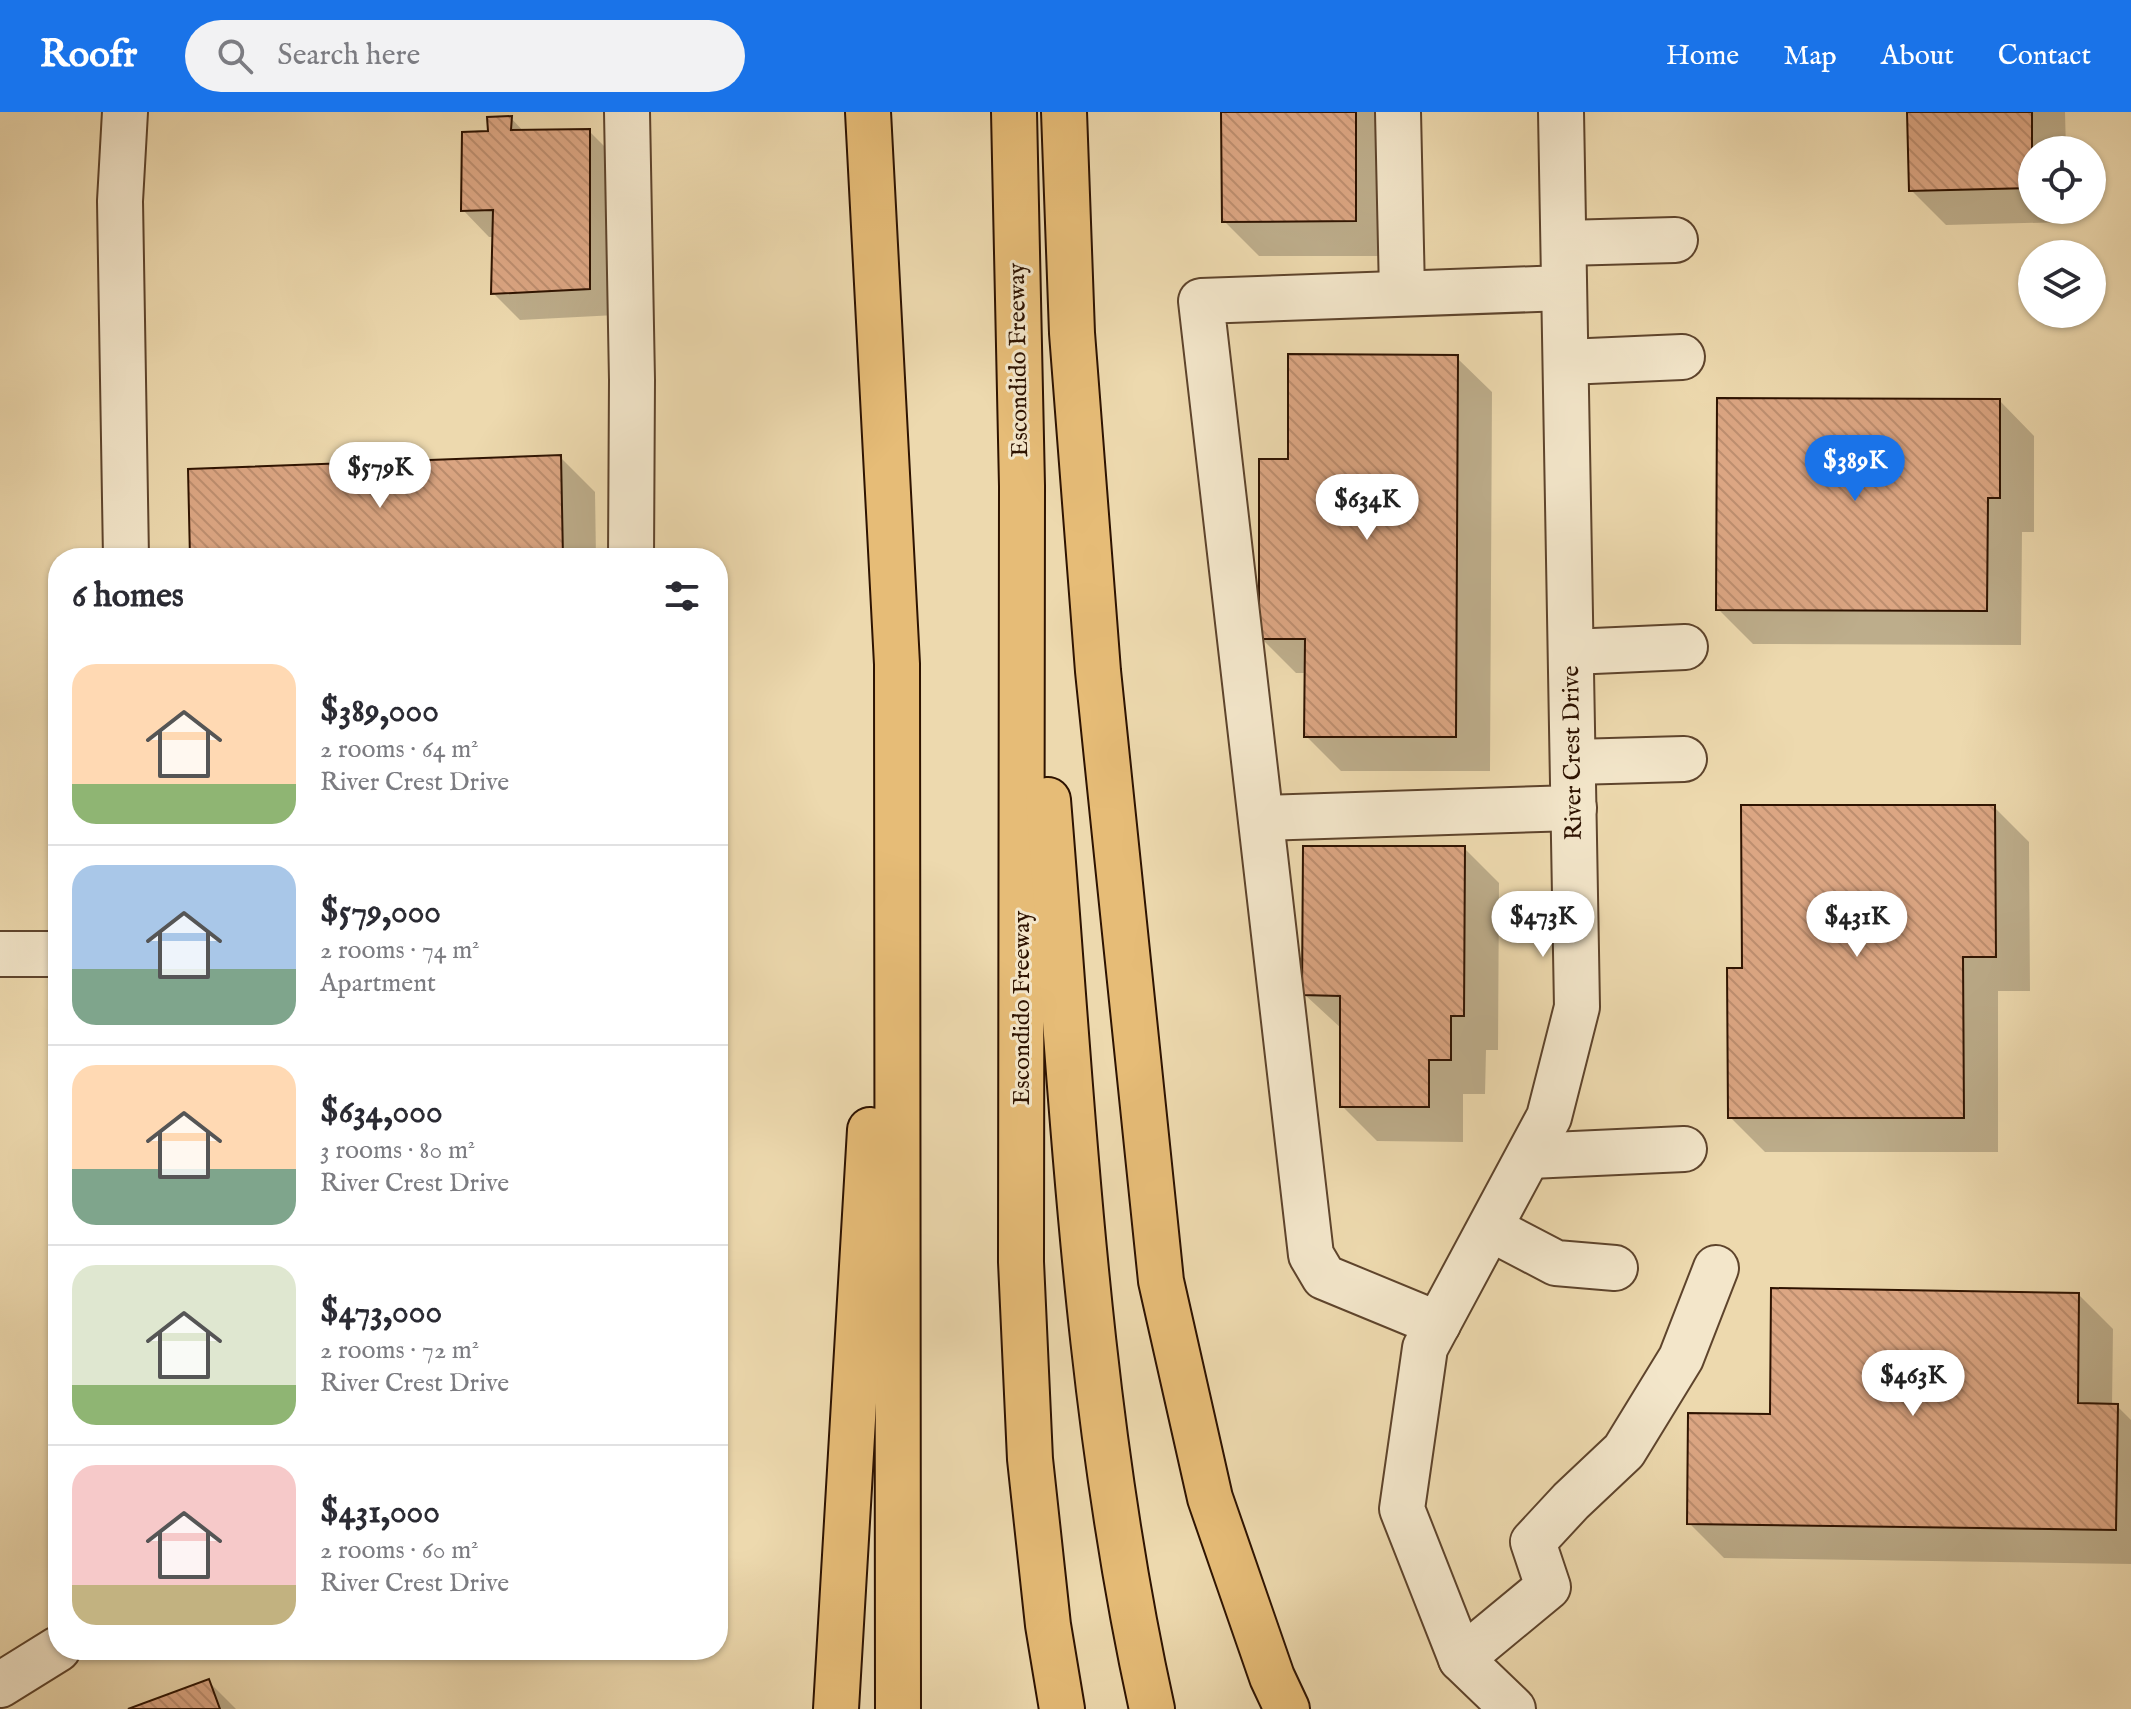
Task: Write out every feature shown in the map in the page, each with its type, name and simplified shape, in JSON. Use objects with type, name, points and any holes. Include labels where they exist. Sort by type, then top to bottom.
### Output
[{"type":"highway","points":[[868,112],[897,664],[898,1709]]},
{"type":"highway","name":"Escondido Freeway","points":[[1014,112],[1022,486],[1021,1262],[1030,1459],[1048,1625],[1062,1709]]},
{"type":"highway","points":[[1064,112],[1072,333],[1098,671],[1161,1281],[1210,1498],[1272,1677],[1287,1709]]},
{"type":"highway","points":[[1022,486],[1086,1264],[1109,1473],[1138,1646],[1152,1709]]},
{"type":"highway","points":[[836,1709],[897,664]]},
{"type":"street","points":[[125,112],[120,201],[126,548]]},
{"type":"street","points":[[627,112],[632,380],[631,548]]},
{"type":"street","points":[[1398,112],[1402,292]]},
{"type":"street","name":"River Crest Drive","points":[[1513,1709],[1461,1659],[1402,1509],[1425,1348],[1549,1117],[1577,1007],[1561,112]]},
{"type":"street","points":[[1564,243],[1675,240]]},
{"type":"street","points":[[1438,1324],[1324,1277],[1311,1255],[1201,301],[1564,288]]},
{"type":"street","points":[[1566,362],[1682,357]]},
{"type":"street","points":[[1571,652],[1685,647]]},
{"type":"street","points":[[1573,762],[1684,759]]},
{"type":"street","points":[[1261,818],[1574,808]]},
{"type":"street","points":[[0,954],[48,954]]},
{"type":"street","points":[[1530,1156],[1684,1149]]},
{"type":"street","points":[[1491,1229],[1556,1263],[1615,1268]]},
{"type":"street","points":[[1461,1659],[1548,1587],[1533,1542],[1624,1451],[1681,1358],[1716,1268]]},
{"type":"street","points":[[0,1685],[48,1655]]},
{"type":"building","points":[[1221,112],[1356,112],[1356,221],[1222,222]]},
{"type":"building","points":[[1907,112],[2032,112],[2032,136],[2018,136],[2018,188],[1909,191]]},
{"type":"building","points":[[512,116],[511,130],[590,129],[590,289],[491,294],[493,210],[461,211],[462,132],[488,131],[487,117]]},
{"type":"building","points":[[1288,354],[1458,355],[1456,737],[1304,737],[1305,639],[1259,639],[1259,459],[1288,459]]},
{"type":"building","points":[[1717,398],[2000,399],[2000,498],[1988,498],[1987,611],[1716,610]]},
{"type":"building","points":[[561,455],[563,548],[190,548],[188,469]]},
{"type":"building","points":[[1741,805],[1995,805],[1996,957],[1963,957],[1964,1118],[1728,1118],[1727,968],[1742,968]]},
{"type":"building","points":[[1303,846],[1465,846],[1464,1016],[1451,1016],[1451,1060],[1429,1060],[1429,1107],[1340,1107],[1340,996],[1302,995]]},
{"type":"building","points":[[1771,1288],[2079,1293],[2078,1403],[2118,1404],[2116,1530],[1687,1524],[1688,1413],[1770,1414]]},
{"type":"building","points":[[209,1679],[220,1709],[128,1709]]}]
